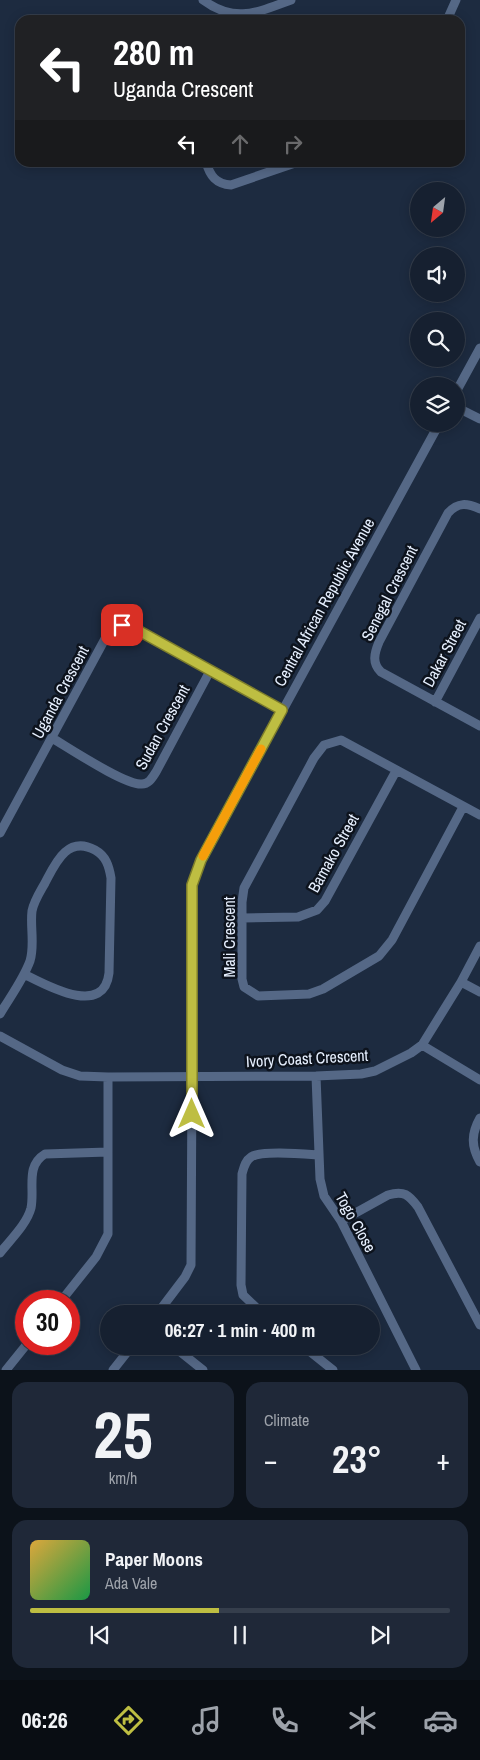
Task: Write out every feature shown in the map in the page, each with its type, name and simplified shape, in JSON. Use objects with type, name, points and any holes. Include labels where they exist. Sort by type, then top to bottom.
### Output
[{"type":"street","points":[[203,0],[227,13],[242,15],[258,12],[292,0]]},
{"type":"street","points":[[449,15],[456,0]]},
{"type":"street","points":[[208,167],[212,176],[220,183],[226,184],[236,183],[283,167]]},
{"type":"street","points":[[464,377],[480,348]]},
{"type":"street","points":[[465,412],[480,419]]},
{"type":"street","name":"Central African Republic Avenue","points":[[164,1305],[185,1277],[191,1265],[192,885],[201,860],[435,432]]},
{"type":"street","name":"Senegal Crescent","points":[[480,509],[464,504],[456,506],[448,513],[375,652],[375,663],[381,672],[480,726]]},
{"type":"street","name":"Dakar Street","points":[[435,702],[480,618]]},
{"type":"street","name":"Uganda Crescent","points":[[0,833],[106,637],[118,626],[132,627],[282,710]]},
{"type":"street","name":"Sudan Crescent","points":[[52,738],[124,780],[144,784],[152,779],[210,671]]},
{"type":"street","name":"Mali Crescent","points":[[463,807],[392,940],[379,956],[323,989],[309,994],[258,996],[244,987],[242,979],[242,902],[244,888],[314,758],[324,745],[341,740],[480,815]]},
{"type":"street","name":"Bamako Street","points":[[243,918],[298,917],[317,910],[325,901],[396,771]]},
{"type":"street","points":[[0,1014],[24,974],[32,949],[34,905],[55,863],[64,852],[70,849],[84,846],[97,851],[103,855],[109,867],[111,878],[109,973],[107,985],[95,994],[73,995],[54,990],[24,974]]},
{"type":"street","name":"Ivory Coast Crescent","points":[[192,1077],[316,1076],[361,1074],[375,1071],[411,1053],[422,1045],[461,982],[480,946]]},
{"type":"street","points":[[461,982],[480,992]]},
{"type":"street","points":[[0,1036],[68,1072],[80,1076],[192,1077]]},
{"type":"street","points":[[422,1045],[480,1080]]},
{"type":"street","name":"Togo Close","points":[[316,1076],[318,1155],[324,1196],[341,1221],[416,1370]]},
{"type":"street","points":[[70,1290],[96,1257],[108,1234],[108,1077]]},
{"type":"street","points":[[480,1118],[474,1131],[472,1142],[480,1162]]},
{"type":"street","points":[[0,1253],[24,1222],[30,1210],[32,1169],[39,1157],[45,1154],[108,1152]]},
{"type":"street","points":[[254,1305],[243,1295],[242,1285],[242,1174],[245,1164],[252,1156],[261,1153],[318,1155]]},
{"type":"street","points":[[341,1221],[388,1194],[397,1192],[410,1197],[418,1207],[480,1325]]},
{"type":"street","points":[[6,1370],[18,1355]]},
{"type":"street","points":[[113,1370],[125,1355]]},
{"type":"street","points":[[184,1355],[203,1370]]},
{"type":"street","points":[[314,1355],[333,1370]]},
{"type":"slow traffic","points":[[203,856],[261,749]]},
{"type":"route","points":[[122,625],[132,627],[282,710],[201,860],[192,885],[192,1114]]}]
